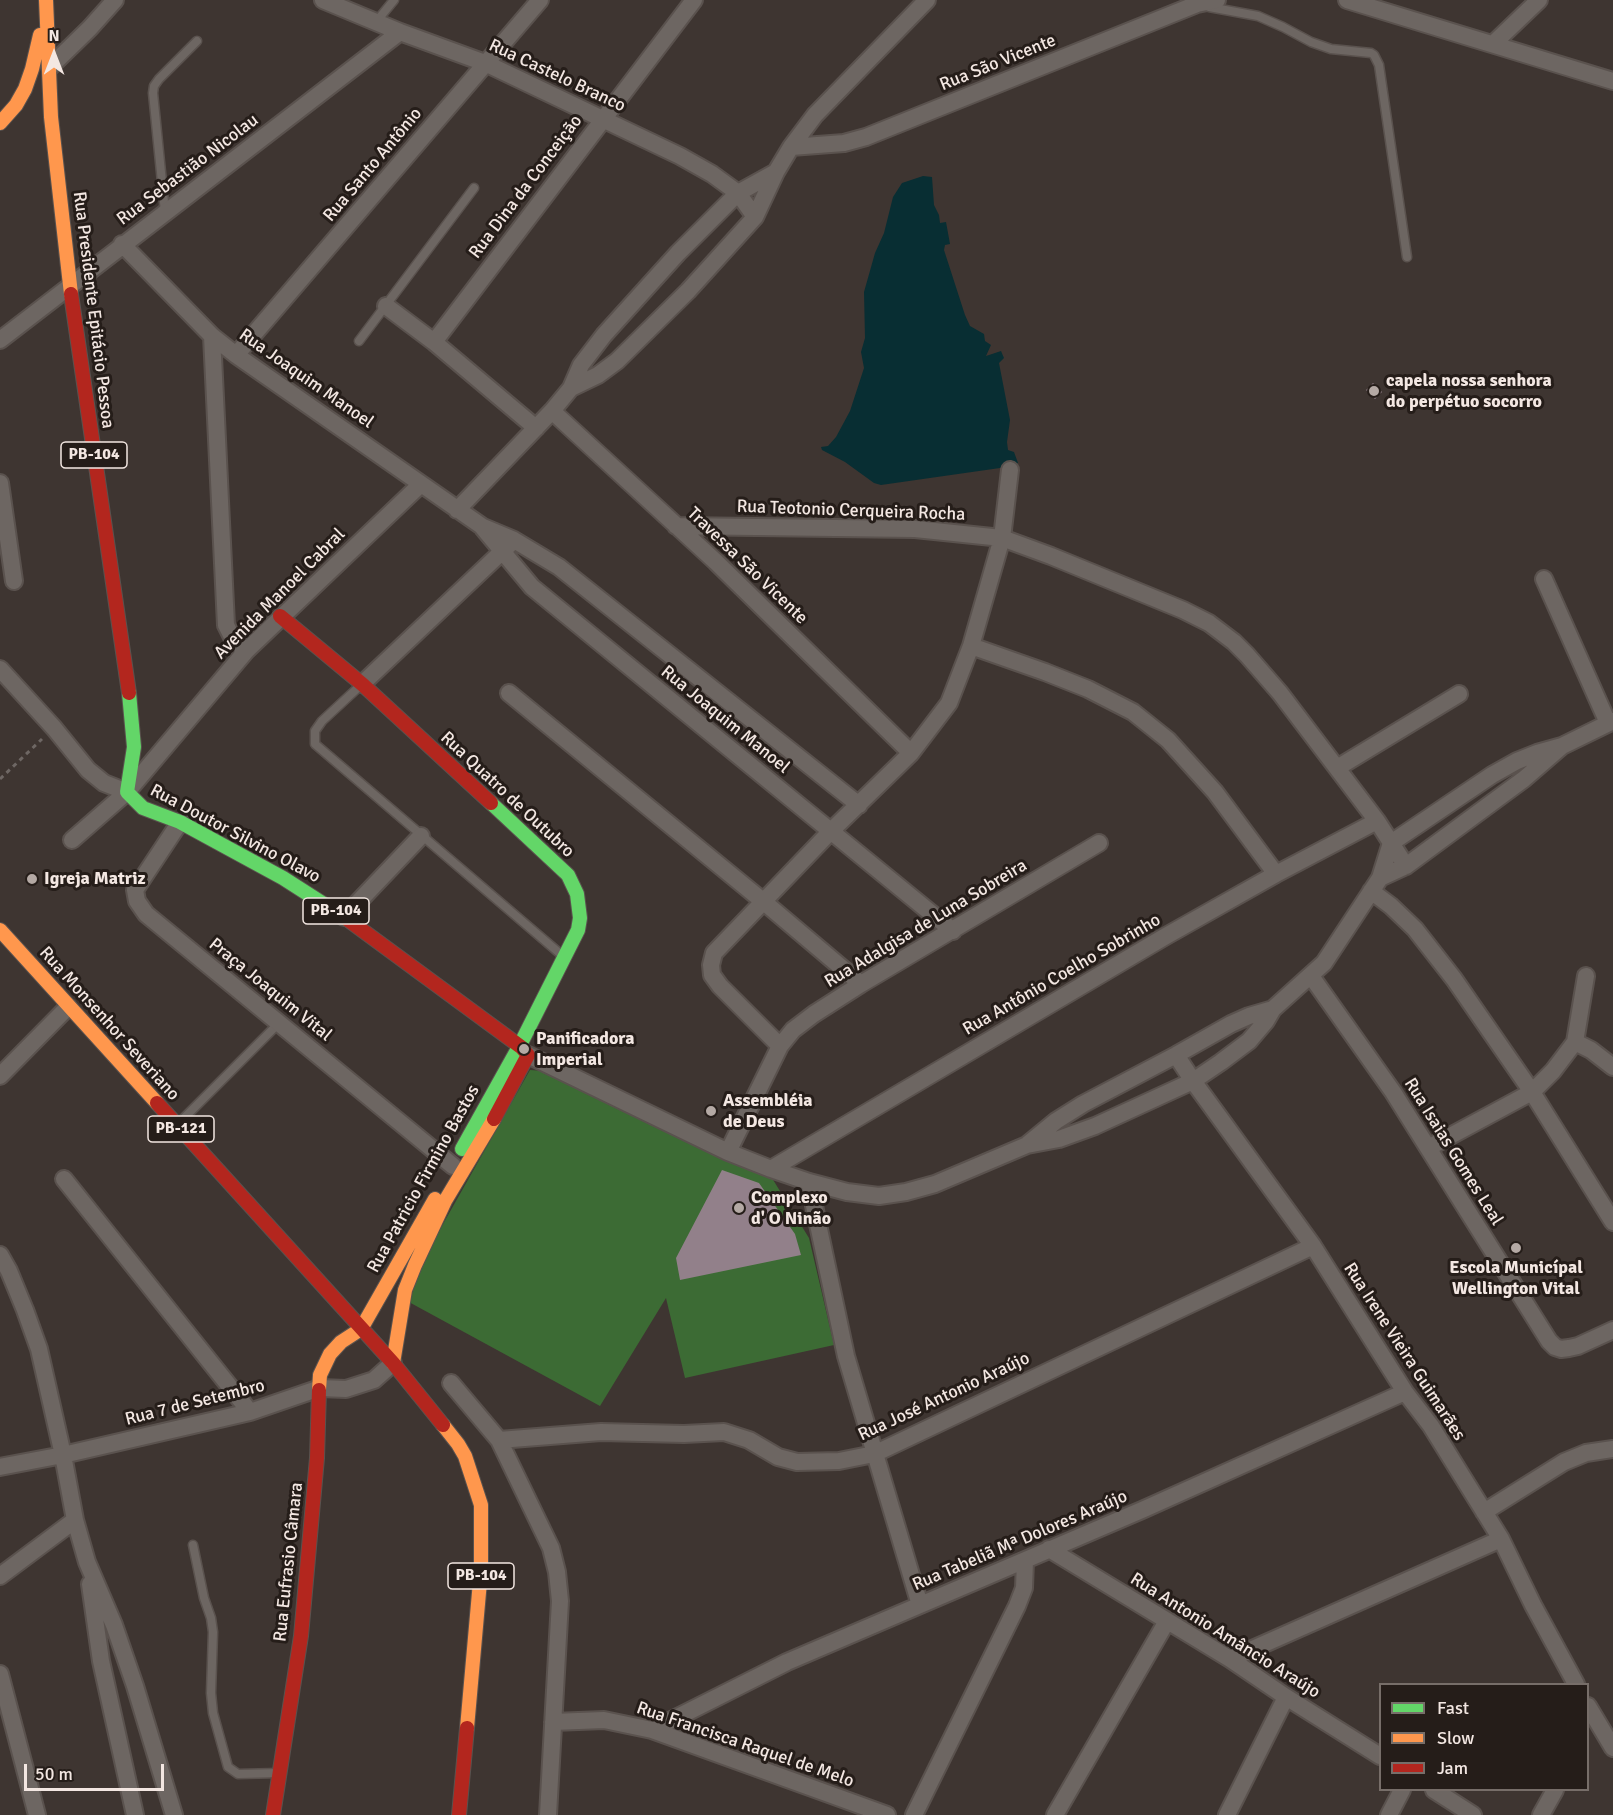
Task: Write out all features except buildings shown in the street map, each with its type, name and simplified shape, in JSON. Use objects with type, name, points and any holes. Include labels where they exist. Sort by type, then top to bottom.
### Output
[{"type":"main road","name":"PB-104","points":[[46,4],[51,117]]},
{"type":"main road","points":[[0,123],[27,105],[46,4]]},
{"type":"main road","points":[[27,105],[45,110],[51,117]]},
{"type":"main road","name":"Rua Presidente Epitácio Pessoa","points":[[51,117],[70,286],[132,713],[134,747],[127,792]]},
{"type":"main road","name":"Rua Quatro de Outubro","points":[[280,616],[362,684],[568,875],[577,894],[580,918],[578,930],[523,1051]]},
{"type":"main road","name":"Rua Doutor Silvino Olavo","points":[[127,792],[143,808],[180,822],[283,878],[344,917],[523,1051]]},
{"type":"main road","name":"Rua Monsenhor Severiano","points":[[0,930],[361,1329]]},
{"type":"main road","name":"Rua Patricio Firmino Bastos","points":[[361,1329],[453,1166],[523,1051]]},
{"type":"main road","name":"Rua Patricio Firmino Bastos","points":[[393,1363],[405,1290],[415,1265],[446,1201],[506,1099],[523,1051]]},
{"type":"main road","name":"PB-121","points":[[361,1329],[393,1363]]},
{"type":"main road","name":"Rua Eufrasio Câmara","points":[[273,1815],[301,1636],[317,1458],[320,1375],[330,1354],[341,1342],[361,1329]]},
{"type":"main road","name":"PB-104","points":[[393,1363],[458,1444],[465,1456],[481,1505],[480,1593],[459,1815]]},
{"type":"street","points":[[50,67],[115,0]]},
{"type":"street","name":"Rua Castelo Branco","points":[[323,0],[400,32],[485,63],[688,160],[738,193],[755,217]]},
{"type":"street","name":"Rua Santo Antônio","points":[[236,355],[540,0]]},
{"type":"street","name":"Rua Dina da Conceição","points":[[434,342],[694,0]]},
{"type":"street","points":[[571,387],[598,375],[617,362],[688,291],[755,217],[776,172],[815,115],[927,0]]},
{"type":"street","name":"Rua São Vicente","points":[[791,147],[844,143],[866,137],[1197,4],[1217,0]]},
{"type":"street","points":[[1347,0],[1613,81]]},
{"type":"street","points":[[1493,44],[1539,0]]},
{"type":"street","name":"Rua Sebastião Nicolau","points":[[0,340],[400,32]]},
{"type":"street","points":[[457,510],[552,411],[571,387],[581,365],[604,334],[678,252],[738,193],[776,172]]},
{"type":"street","name":"Rua Joaquim Manoel","points":[[122,244],[212,336],[236,355],[508,546],[559,567],[859,805]]},
{"type":"street","points":[[386,306],[434,342],[536,428]]},
{"type":"street","points":[[212,336],[226,625],[233,639],[246,651]]},
{"type":"street","name":"Travessa São Vicente","points":[[552,411],[716,562],[911,753]]},
{"type":"street","points":[[780,1046],[720,986],[712,975],[711,965],[714,953],[830,832],[911,753],[949,703],[971,646],[1002,538],[1010,471]]},
{"type":"street","points":[[0,483],[14,581]]},
{"type":"street","name":"Avenida Manoel Cabral","points":[[72,840],[127,792],[246,651],[280,616],[421,484]]},
{"type":"street","name":"Rua Teotonio Cerqueira Rocha","points":[[676,526],[915,529],[1002,538],[1183,610],[1209,623],[1247,655],[1280,693],[1377,821],[1406,866]]},
{"type":"street","points":[[362,684],[508,546]]},
{"type":"street","name":"Rua Joaquim Manoel","points":[[508,546],[532,587],[953,931]]},
{"type":"street","points":[[523,1051],[728,1152],[809,1182],[847,1192],[879,1196],[935,1184],[1027,1145],[1059,1139],[1095,1126],[1193,1081],[1249,1041],[1273,1009],[1311,976],[1332,952],[1376,884],[1391,843],[1508,766],[1537,753],[1562,746],[1610,722],[1544,579]]},
{"type":"street","points":[[971,646],[1088,689],[1133,712],[1168,740],[1215,792],[1276,874]]},
{"type":"street","points":[[0,669],[54,728],[88,771],[104,783],[127,792]]},
{"type":"street","points":[[508,693],[861,984]]},
{"type":"street","points":[[1337,768],[1459,694]]},
{"type":"street","points":[[1376,884],[1406,866],[1524,779],[1562,746]]},
{"type":"street","name":"Rua Antônio Coelho Sobrinho","points":[[771,1169],[1166,936],[1377,821]]},
{"type":"street","name":"Praça Joaquim Vital","points":[[180,822],[135,890],[137,902],[146,914],[453,1166]]},
{"type":"street","points":[[344,917],[421,836]]},
{"type":"street","name":"Rua Adalgisa de Luna Sobreira","points":[[728,1152],[780,1046],[807,1019],[861,984],[1099,843]]},
{"type":"street","points":[[1376,884],[1391,906],[1415,929],[1455,979],[1532,1092],[1613,1222]]},
{"type":"street","name":"Rua Isaias Gomes Leal","points":[[1311,976],[1393,1092],[1549,1341],[1561,1349],[1578,1346],[1613,1330]]},
{"type":"street","points":[[1428,1148],[1532,1092],[1553,1071],[1575,1042],[1586,976]]},
{"type":"street","points":[[0,1076],[68,1007]]},
{"type":"street","points":[[1027,1145],[1056,1121],[1074,1110],[1231,1024],[1273,1009]]},
{"type":"street","points":[[1575,1042],[1591,1050],[1613,1067]]},
{"type":"street","name":"Rua Irene Vieira Guimarães","points":[[1176,1055],[1312,1246],[1405,1392],[1431,1426],[1501,1539],[1533,1605],[1575,1683]]},
{"type":"street","points":[[64,1179],[250,1412]]},
{"type":"street","points":[[809,1182],[846,1356],[920,1605]]},
{"type":"street","name":"Rua José Antonio Araújo","points":[[499,1440],[601,1432],[684,1434],[724,1432],[749,1440],[778,1457],[797,1462],[839,1461],[874,1454],[1312,1246]]},
{"type":"street","points":[[0,1255],[9,1271],[39,1349],[75,1520],[87,1562],[114,1625],[135,1686],[174,1815]]},
{"type":"street","name":"Rua 7 de Setembro","points":[[0,1467],[63,1455],[250,1412],[320,1388],[346,1389],[374,1380],[393,1363]]},
{"type":"street","points":[[451,1383],[499,1440],[551,1548],[557,1572],[560,1601],[548,1815]]},
{"type":"street","name":"Rua Tabeliã Mª Dolores Araújo","points":[[652,1730],[787,1662],[1142,1510],[1405,1392]]},
{"type":"street","points":[[1484,1512],[1564,1462],[1586,1453],[1613,1449]]},
{"type":"street","points":[[0,1576],[75,1520]]},
{"type":"street","points":[[1230,1659],[1501,1539]]},
{"type":"street","name":"Rua Antonio Amâncio Araújo","points":[[1049,1549],[1230,1659],[1379,1755]]},
{"type":"street","points":[[914,1815],[1017,1606],[1024,1588],[1025,1561]]},
{"type":"street","points":[[87,1562],[101,1661],[135,1815]]},
{"type":"street","points":[[1055,1815],[1167,1621]]},
{"type":"street","points":[[0,1674],[37,1815]]},
{"type":"street","points":[[1227,1815],[1286,1697]]},
{"type":"street","points":[[1590,1718],[1613,1748]]},
{"type":"street","name":"Rua Francisca Raquel de Melo","points":[[553,1722],[604,1720],[652,1730],[887,1815]]},
{"type":"street","points":[[1389,1815],[1401,1791]]},
{"type":"street","points":[[1436,1791],[1473,1815]]},
{"type":"street","points":[[1541,1815],[1554,1791]]},
{"type":"lane","points":[[376,22],[393,0]]},
{"type":"lane","points":[[1197,4],[1258,16],[1311,42],[1331,49],[1374,55],[1379,65],[1407,256]]},
{"type":"lane","points":[[165,212],[154,86],[159,78],[197,41]]},
{"type":"lane","points":[[358,341],[474,188]]},
{"type":"lane","points":[[362,684],[322,721],[315,730],[315,744],[564,957]]},
{"type":"lane","points":[[177,1125],[279,1023]]},
{"type":"lane","points":[[193,1545],[204,1598],[211,1618],[213,1713],[228,1767],[238,1774],[279,1773]]},
{"type":"path","points":[[0,779],[54,728]]},
{"type":"green space","points":[[530,1070],[560,1072],[767,1170],[809,1238],[834,1345],[685,1378],[666,1298],[600,1406],[407,1301],[417,1270]]},
{"type":"water","points":[[923,176],[932,177],[934,205],[940,223],[946,222],[950,244],[945,245],[944,250],[965,315],[970,326],[984,334],[985,341],[991,345],[986,356],[1001,351],[1004,358],[999,363],[1010,420],[1008,450],[1014,452],[1018,463],[1014,466],[881,485],[874,483],[845,462],[822,450],[821,447],[828,446],[836,437],[850,411],[864,368],[861,352],[865,338],[864,292],[875,253],[884,233],[893,197],[902,183]]},
{"type":"traffic: fast","points":[[129,693],[134,747],[127,792],[143,808],[180,822],[283,878],[347,919]]},
{"type":"traffic: fast","points":[[462,1149],[519,1047],[578,930],[580,918],[577,894],[568,875],[491,803]]},
{"type":"traffic: slow","points":[[46,0],[51,117],[71,294]]},
{"type":"traffic: slow","points":[[0,123],[16,105],[25,89],[40,35]]},
{"type":"traffic: slow","points":[[0,930],[157,1103]]},
{"type":"traffic: slow","points":[[393,1363],[405,1290],[415,1265],[445,1201],[494,1119]]},
{"type":"traffic: slow","points":[[319,1390],[320,1375],[330,1354],[341,1342],[361,1329],[435,1199]]},
{"type":"traffic: slow","points":[[443,1425],[465,1456],[481,1505],[481,1570],[467,1728]]},
{"type":"traffic: jam","points":[[71,294],[129,693]]},
{"type":"traffic: jam","points":[[280,616],[362,684],[491,803]]},
{"type":"traffic: jam","points":[[347,919],[521,1047],[528,1055],[494,1119]]},
{"type":"traffic: jam","points":[[157,1103],[393,1363],[443,1425]]},
{"type":"traffic: jam","points":[[273,1815],[301,1636],[317,1458],[319,1390]]},
{"type":"traffic: jam","points":[[459,1815],[467,1728]]},
{"type":"place","name":"capela nossa senhora do perpétuo socorro","points":[[1374,391]]},
{"type":"place","name":"Igreja Matriz","points":[[32,879]]},
{"type":"place","name":"Panificadora Imperial","points":[[524,1049]]},
{"type":"place","name":"Assembléia de Deus","points":[[711,1111]]},
{"type":"place","name":"Complexo d' O Ninão","points":[[739,1208]]},
{"type":"place","name":"Escola Municípal Wellington Vital","points":[[1516,1248]]}]
